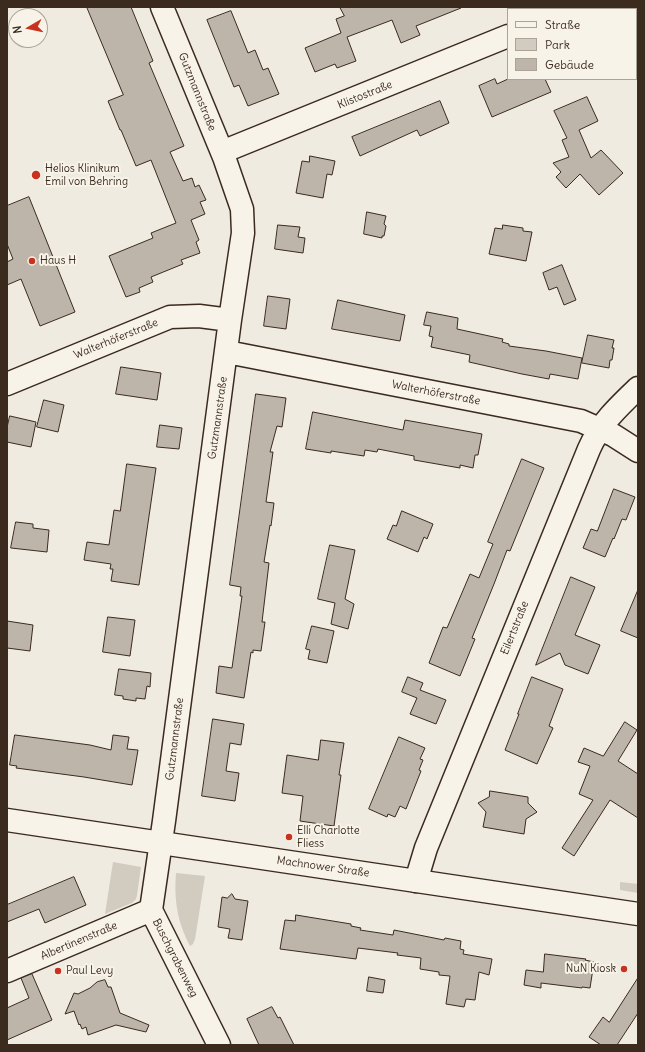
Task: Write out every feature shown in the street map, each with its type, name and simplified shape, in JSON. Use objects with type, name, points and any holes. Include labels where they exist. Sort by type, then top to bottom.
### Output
[{"type":"street","name":"Gutzmannstraße","points":[[161,843],[227,352],[230,320],[243,233],[242,209],[222,152],[162,7]]},
{"type":"street","name":"Klistostraße","points":[[222,152],[507,36]]},
{"type":"street","name":"Walterhöferstraße","points":[[7,384],[170,317],[199,316],[230,320]]},
{"type":"street","name":"Walterhöferstraße","points":[[227,352],[581,421],[621,440],[638,451]]},
{"type":"street","name":"Eilertstraße","points":[[416,881],[426,848],[576,477],[592,442],[600,429],[614,411],[638,388]]},
{"type":"street","name":"Machnower Straße","points":[[7,820],[638,914]]},
{"type":"street","name":"Buschgrabenweg","points":[[161,843],[151,910],[219,1045]]},
{"type":"street","name":"Albertinenstraße","points":[[7,971],[151,910]]},
{"type":"green space","points":[[113,862],[141,867],[137,895],[136,899],[132,903],[105,914]]},
{"type":"green space","points":[[176,873],[205,876],[195,939],[193,944],[190,946],[182,928],[177,910]]},
{"type":"green space","points":[[620,882],[638,884],[638,893],[620,890]]},
{"type":"building","points":[[87,7],[131,7],[153,61],[149,63],[184,146],[170,152],[183,181],[192,178],[195,187],[199,185],[206,200],[200,202],[205,214],[191,220],[199,240],[196,242],[200,253],[181,260],[183,264],[151,277],[153,282],[139,288],[140,292],[126,297],[109,256],[153,238],[151,233],[176,223],[151,160],[136,166],[108,101],[123,95]]},
{"type":"building","points":[[340,7],[461,8],[416,26],[420,35],[401,43],[392,20],[347,37],[356,61],[337,68],[335,64],[315,72],[305,48],[341,33],[336,19],[344,16]]},
{"type":"building","points":[[231,11],[248,53],[255,50],[263,70],[268,68],[279,94],[248,106],[239,85],[234,87],[207,20]]},
{"type":"building","points":[[495,79],[497,84],[507,79],[545,80],[551,92],[492,117],[479,86]]},
{"type":"building","points":[[587,97],[598,121],[579,130],[591,158],[601,150],[623,173],[599,195],[580,174],[566,188],[556,177],[561,172],[553,163],[569,157],[562,140],[567,138],[554,111]]},
{"type":"building","points":[[440,101],[449,123],[420,136],[417,130],[360,156],[352,137]]},
{"type":"building","points":[[310,156],[335,161],[332,175],[327,174],[323,198],[296,193],[302,161],[309,162]]},
{"type":"building","name":"Haus H","points":[[29,197],[75,312],[40,326],[21,279],[7,285],[7,262],[13,259],[7,244],[7,206]]},
{"type":"building","points":[[367,212],[386,216],[384,224],[386,226],[384,236],[382,236],[382,238],[364,234]]},
{"type":"building","points":[[278,225],[300,227],[298,237],[305,238],[303,253],[275,249]]},
{"type":"building","points":[[503,225],[523,228],[523,231],[532,232],[526,261],[489,254],[495,228],[502,229]]},
{"type":"building","points":[[562,265],[576,300],[564,305],[557,287],[549,290],[543,273]]},
{"type":"building","points":[[268,296],[290,299],[286,329],[264,326]]},
{"type":"building","points":[[338,300],[405,315],[400,341],[332,329]]},
{"type":"building","points":[[427,312],[458,318],[457,329],[503,339],[502,342],[509,344],[509,346],[582,358],[578,379],[550,374],[549,379],[522,374],[469,362],[470,355],[431,347],[433,337],[429,336],[431,326],[424,325]]},
{"type":"building","points":[[588,335],[614,340],[612,360],[610,360],[609,368],[582,363]]},
{"type":"building","points":[[121,367],[161,373],[157,400],[116,394]]},
{"type":"building","points":[[256,394],[286,398],[282,427],[277,426],[270,452],[273,452],[266,502],[274,503],[264,562],[269,563],[262,622],[265,622],[261,651],[253,650],[253,653],[251,652],[244,698],[216,693],[219,666],[232,668],[242,596],[240,596],[241,587],[230,585]]},
{"type":"building","points":[[44,400],[64,405],[58,432],[37,427]]},
{"type":"building","points":[[313,412],[403,430],[405,420],[482,434],[478,455],[475,455],[473,468],[460,465],[460,468],[414,460],[414,456],[378,449],[377,452],[365,450],[364,456],[306,449]]},
{"type":"building","points":[[10,416],[36,422],[31,447],[7,442],[7,428]]},
{"type":"building","points":[[160,425],[182,428],[179,449],[157,447]]},
{"type":"building","points":[[522,459],[544,468],[510,551],[507,550],[472,638],[475,639],[460,676],[429,663],[443,627],[447,628],[470,574],[479,578],[493,544],[488,542]]},
{"type":"building","points":[[127,464],[156,468],[139,585],[111,581],[113,569],[110,569],[111,564],[84,560],[87,542],[109,545],[114,510],[120,511]]},
{"type":"building","points":[[614,489],[635,497],[626,520],[622,519],[605,557],[583,548],[591,529],[597,531]]},
{"type":"building","points":[[402,511],[433,524],[427,539],[424,537],[418,552],[387,539],[393,525],[396,526]]},
{"type":"building","points":[[16,522],[33,524],[33,528],[49,530],[47,552],[11,548]]},
{"type":"building","points":[[330,545],[355,550],[345,599],[354,604],[348,629],[331,624],[335,603],[318,599]]},
{"type":"building","points":[[571,577],[595,587],[575,635],[600,645],[588,674],[565,665],[560,653],[536,665]]},
{"type":"building","points":[[638,590],[638,638],[621,631]]},
{"type":"building","points":[[108,617],[135,620],[130,656],[103,652]]},
{"type":"building","points":[[7,621],[33,625],[30,651],[7,648]]},
{"type":"building","points":[[312,626],[334,631],[327,663],[308,659],[310,650],[306,649]]},
{"type":"building","points":[[119,669],[151,673],[150,687],[147,686],[145,699],[136,698],[136,701],[123,699],[123,696],[115,695]]},
{"type":"building","points":[[408,677],[423,683],[420,690],[446,700],[436,724],[410,714],[417,698],[402,692]]},
{"type":"building","points":[[532,677],[563,689],[549,726],[553,728],[537,764],[505,750]]},
{"type":"building","points":[[213,719],[244,724],[241,745],[230,743],[226,771],[239,773],[235,801],[202,796]]},
{"type":"building","points":[[625,722],[637,730],[618,761],[638,774],[638,818],[610,800],[574,856],[562,848],[593,800],[579,794],[590,766],[578,762],[584,748],[603,756]]},
{"type":"building","points":[[15,735],[90,745],[111,750],[113,735],[129,737],[127,749],[138,750],[132,785],[16,768],[17,766],[10,765]]},
{"type":"building","points":[[399,737],[425,748],[420,759],[423,760],[419,770],[421,771],[406,809],[400,806],[395,817],[388,814],[387,817],[369,809]]},
{"type":"building","points":[[321,740],[344,743],[334,826],[300,821],[303,796],[282,793],[287,755],[318,760]]},
{"type":"building","points":[[490,791],[528,797],[528,803],[537,812],[526,819],[524,834],[483,827],[486,812],[478,803],[489,797]]},
{"type":"building","points":[[74,877],[86,905],[45,923],[39,909],[7,922],[7,905]]},
{"type":"building","points":[[232,894],[235,899],[248,901],[242,940],[228,938],[230,929],[218,927],[222,897],[227,898]]},
{"type":"building","points":[[296,915],[351,924],[351,926],[361,928],[360,930],[393,935],[394,930],[444,940],[445,938],[461,941],[460,949],[464,950],[463,954],[492,959],[489,975],[479,972],[475,1000],[466,999],[464,1007],[446,1004],[450,976],[439,975],[439,972],[420,969],[421,958],[397,955],[398,953],[358,948],[356,959],[280,949],[285,920],[295,921]]},
{"type":"building","points":[[545,954],[586,959],[585,960],[594,962],[590,988],[541,983],[541,988],[524,985],[526,970],[543,972]]},
{"type":"building","points":[[32,974],[52,1020],[7,1040],[7,1008],[29,998],[21,978]]},
{"type":"building","points":[[369,977],[385,980],[383,993],[367,991]]},
{"type":"building","points":[[638,978],[638,1013],[617,1045],[601,1045],[589,1037],[603,1017],[609,1022]]},
{"type":"building","points":[[105,980],[108,987],[111,987],[120,1013],[149,1025],[146,1032],[116,1025],[88,1035],[86,1027],[82,1029],[80,1024],[79,1025],[74,1011],[65,1014],[74,993],[78,994],[90,988],[97,982]]},
{"type":"building","points":[[272,1007],[278,1018],[280,1017],[294,1045],[259,1045],[247,1019]]},
{"type":"place","name":"Helios Klinikum Emil von Behring","points":[[36,175]]},
{"type":"place","name":"Haus H","points":[[32,261]]},
{"type":"place","name":"Elli Charlotte Fliess","points":[[289,837]]},
{"type":"place","name":"NuN Kiosk","points":[[624,969]]},
{"type":"place","name":"Paul Levy","points":[[58,971]]}]
